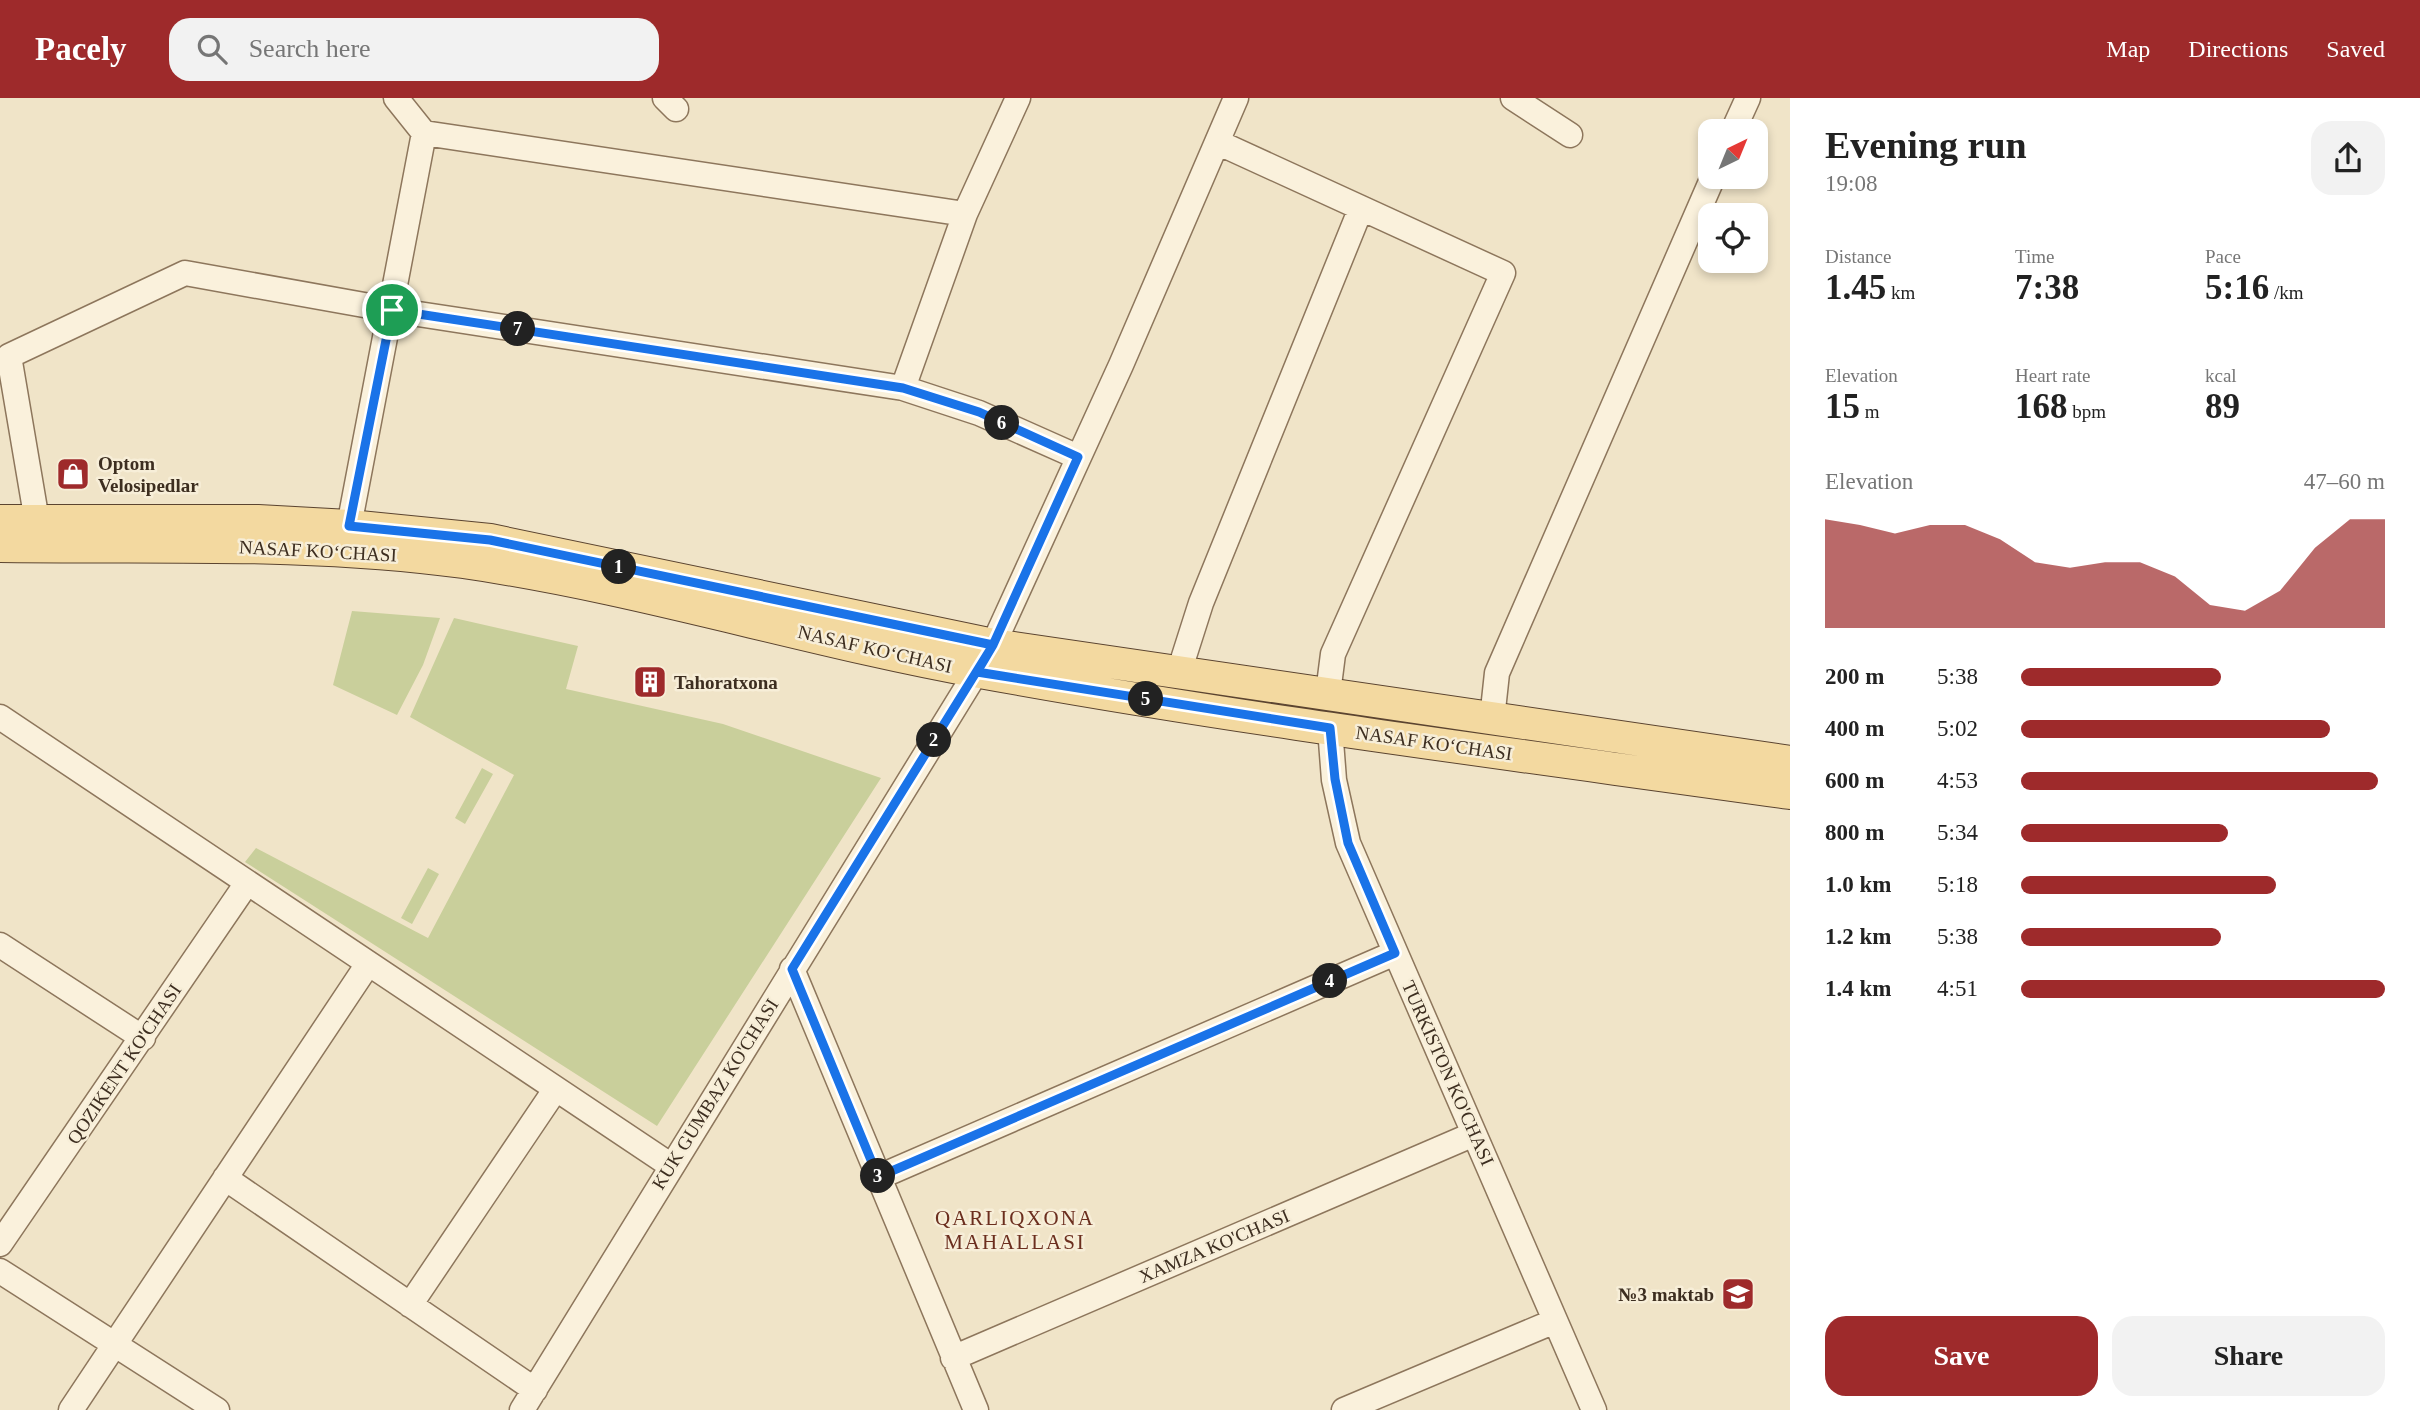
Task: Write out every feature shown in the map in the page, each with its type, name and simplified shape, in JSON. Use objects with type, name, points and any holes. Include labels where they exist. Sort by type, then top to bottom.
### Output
[{"type":"main road","name":"NASAF KO‘CHASI","points":[[0,521],[258,521],[349,526],[490,540],[993,645],[1790,762]]},
{"type":"main road","name":"NASAF KO‘CHASI","points":[[0,546],[258,546],[367,551],[462,562],[545,575],[977,672],[1330,728],[1790,793]]},
{"type":"street","points":[[396,98],[424,132],[965,215]]},
{"type":"street","points":[[903,388],[965,215],[1018,98]]},
{"type":"street","name":"KUK GUMBAZ KO'CHASI","points":[[529,1400],[670,1165],[993,645],[1236,98]]},
{"type":"street","points":[[1513,98],[1570,135]]},
{"type":"street","points":[[1738,119],[1748,98]]},
{"type":"street","points":[[349,526],[424,132]]},
{"type":"street","points":[[1217,142],[1503,274],[1333,654],[1328,693]]},
{"type":"street","points":[[1492,719],[1497,673],[1708,189]]},
{"type":"street","points":[[1179,672],[1200,603],[1361,208]]},
{"type":"street","points":[[37,521],[9,356],[185,273],[392,310],[903,388],[979,412],[1078,457]]},
{"type":"street","points":[[0,717],[670,1165]]},
{"type":"street","name":"TURKISTON KO'CHASI","points":[[1330,728],[1335,779],[1348,843],[1594,1410]]},
{"type":"street","name":"QOZIKENT KO'CHASI","points":[[0,1244],[247,883]]},
{"type":"street","points":[[0,945],[143,1038]]},
{"type":"street","points":[[878,1177],[1395,953]]},
{"type":"street","points":[[71,1410],[368,964]]},
{"type":"street","points":[[792,969],[976,1410]]},
{"type":"street","points":[[410,1305],[555,1090]]},
{"type":"street","name":"XAMZA KO'CHASI","points":[[953,1358],[1474,1134]]},
{"type":"street","points":[[225,1178],[410,1305],[529,1400]]},
{"type":"street","points":[[0,1270],[217,1410]]},
{"type":"street","points":[[1343,1410],[1555,1321]]},
{"type":"green space","points":[[352,611],[440,618],[423,665],[397,715],[333,685]]},
{"type":"green space","points":[[454,618],[578,646],[566,689],[723,724],[881,778],[657,1126],[245,862],[256,848],[428,938],[514,775],[410,717]]},
{"type":"green space","points":[[482,768],[493,774],[465,824],[455,818]]},
{"type":"green space","points":[[428,868],[439,874],[412,924],[401,918]]},
{"type":"place","name":"Optom Velosipedlar","points":[[73,474]]},
{"type":"place","name":"Tahoratxona","points":[[650,682]]},
{"type":"place","name":"№3 maktab","points":[[1738,1294]]},
{"type":"district","name":"QARLIQXONA MAHALLASI","points":[[1015,1230]]},
{"type":"route","points":[[392,310],[349,526],[490,540],[993,645],[792,969],[878,1177],[1395,953],[1348,843],[1335,779],[1330,728],[977,672],[993,645],[1078,457],[979,412],[903,388],[392,310]]}]
